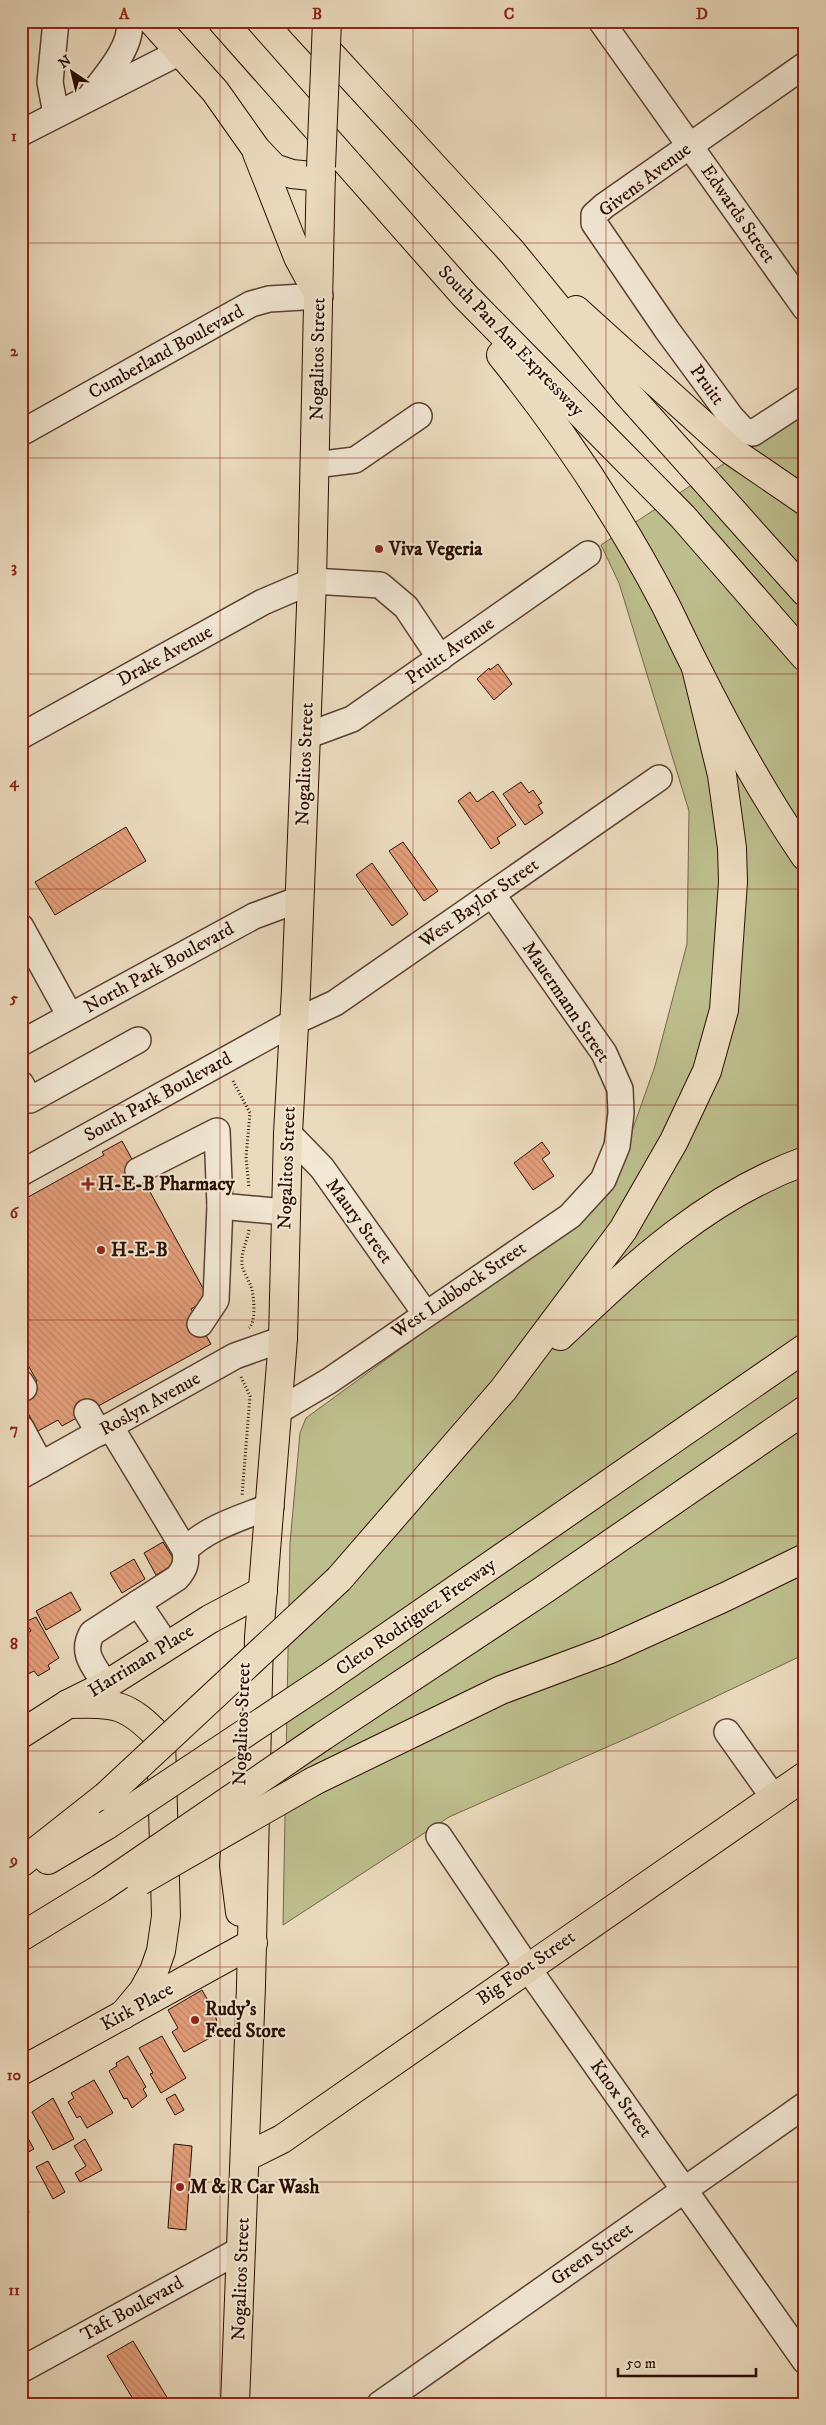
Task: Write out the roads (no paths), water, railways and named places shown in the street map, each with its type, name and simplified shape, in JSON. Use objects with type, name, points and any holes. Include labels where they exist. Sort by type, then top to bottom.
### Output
[{"type":"main road","points":[[152,21],[215,91],[256,149],[274,168],[292,174],[321,172]]},
{"type":"main road","name":"South Pan Am Expressway","points":[[222,21],[465,296],[683,517],[805,657]]},
{"type":"main road","points":[[300,21],[512,252],[627,393],[805,592]]},
{"type":"main road","name":"Nogalitos Street","points":[[236,2404],[253,1944],[259,1637],[254,1596],[271,1506],[283,1339],[288,1133],[300,899],[312,581],[320,296],[321,172],[327,21]]},
{"type":"main road","points":[[256,149],[298,257],[320,296]]},
{"type":"main road","points":[[512,252],[732,451],[805,501]]},
{"type":"main road","points":[[465,296],[486,337],[556,428],[612,511],[665,604],[696,668],[755,777],[805,856]]},
{"type":"main road","points":[[21,1863],[106,1796],[339,1579],[503,1390],[624,1230],[674,1141],[707,1071],[724,1010],[732,923],[732,848],[722,775],[696,668]]},
{"type":"main road","points":[[503,1390],[609,1290],[671,1235],[743,1188],[805,1161]]},
{"type":"main road","name":"Cleto Rodriguez Freeway","points":[[21,1876],[107,1825],[325,1680],[805,1348]]},
{"type":"main road","points":[[21,1948],[100,1897],[323,1736],[542,1591],[805,1410]]},
{"type":"main road","points":[[21,1937],[100,1897],[314,1781],[501,1690],[608,1650],[805,1558]]},
{"type":"main road","name":"Harriman Place","points":[[21,1734],[68,1704],[106,1685],[210,1619],[254,1596]]},
{"type":"main road","points":[[68,1704],[105,1703],[134,1713],[161,1739],[166,1916],[163,1942],[154,1972],[143,1991],[123,2015]]},
{"type":"main road","name":"Big Foot Street","points":[[246,2156],[282,2139],[805,1776]]},
{"type":"main road","name":"Kirk Place","points":[[21,2071],[253,1944]]},
{"type":"street","points":[[56,21],[50,82],[56,114]]},
{"type":"street","points":[[88,98],[116,63],[126,41],[129,21]]},
{"type":"street","name":"Edwards Street","points":[[602,21],[805,308]]},
{"type":"street","points":[[21,133],[180,52]]},
{"type":"street","name":"Givens Avenue","points":[[667,330],[594,223],[594,216],[805,65]]},
{"type":"street","name":"Cumberland Boulevard","points":[[21,433],[251,304],[269,299],[320,296]]},
{"type":"street","name":"Pruitt","points":[[667,330],[731,417],[743,430],[753,434],[805,399]]},
{"type":"street","points":[[315,465],[355,460],[419,416]]},
{"type":"street","name":"Pruitt Avenue","points":[[306,736],[352,719],[588,554]]},
{"type":"street","points":[[312,581],[380,585],[406,606],[440,658]]},
{"type":"street","name":"Drake Avenue","points":[[21,736],[263,602],[312,581]]},
{"type":"street","name":"West Baylor Street","points":[[294,1022],[336,1003],[659,778]]},
{"type":"street","name":"Mauermann Street","points":[[492,894],[604,1053],[620,1089],[621,1113],[617,1146]]},
{"type":"street","name":"North Park Boulevard","points":[[21,1043],[254,916],[300,899]]},
{"type":"street","points":[[21,927],[70,1016]]},
{"type":"street","name":"South Park Boulevard","points":[[21,1173],[294,1022]]},
{"type":"street","points":[[21,1084],[30,1100],[138,1040]]},
{"type":"street","points":[[138,1171],[217,1131],[220,1206],[216,1300],[200,1324]]},
{"type":"street","name":"Maury Street","points":[[288,1133],[322,1168],[425,1313]]},
{"type":"street","name":"West Lubbock Street","points":[[278,1411],[328,1381],[425,1313],[570,1216],[603,1180],[617,1146]]},
{"type":"street","points":[[220,1206],[285,1212]]},
{"type":"street","name":"Roslyn Avenue","points":[[31,1470],[99,1424],[235,1356],[283,1339]]},
{"type":"street","points":[[99,1424],[185,1550],[187,1559],[184,1569],[177,1578],[92,1633],[87,1642],[86,1652],[106,1685]]},
{"type":"street","points":[[21,1428],[31,1470]]},
{"type":"street","points":[[185,1550],[210,1531],[271,1506]]},
{"type":"street","points":[[138,1603],[167,1646]]},
{"type":"street","points":[[727,1732],[774,1798]]},
{"type":"street","name":"Knox Street","points":[[439,1836],[528,1967],[805,2361]]},
{"type":"street","name":"Green Street","points":[[380,2404],[805,2105]]},
{"type":"street","name":"Taft Boulevard","points":[[21,2370],[242,2249]]},
{"type":"place","name":"Viva Vegeria","points":[[379,549]]},
{"type":"place","name":"H-E-B Pharmacy","points":[[88,1184]]},
{"type":"place","name":"H-E-B","points":[[101,1250]]},
{"type":"place","name":"Rudy's Feed Store","points":[[195,2020]]},
{"type":"place","name":"M & R Car Wash","points":[[180,2187]]}]
